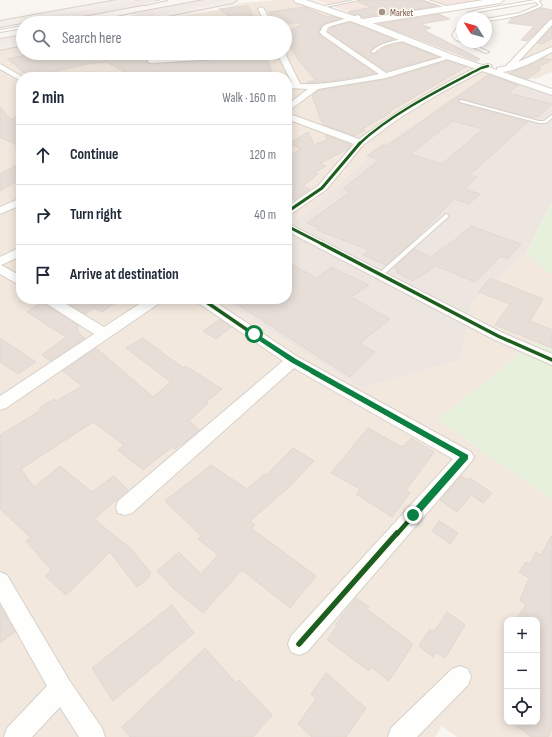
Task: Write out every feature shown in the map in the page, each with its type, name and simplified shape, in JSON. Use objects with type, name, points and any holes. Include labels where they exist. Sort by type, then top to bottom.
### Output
[{"type":"highway","points":[[67,16],[153,0]]},
{"type":"highway","points":[[135,16],[218,0]]},
{"type":"highway","points":[[0,30],[16,27]]},
{"type":"highway","points":[[0,41],[16,38]]},
{"type":"main road","points":[[44,16],[132,0]]},
{"type":"main road","points":[[154,16],[233,0]]},
{"type":"main road","points":[[298,0],[323,6]]},
{"type":"main road","points":[[307,0],[360,20],[500,0]]},
{"type":"main road","points":[[0,24],[16,21]]},
{"type":"main road","points":[[0,47],[16,44]]},
{"type":"street","points":[[261,9],[264,16]]},
{"type":"street","points":[[386,76],[324,34],[323,32],[325,27],[360,20],[448,54]]},
{"type":"street","points":[[509,68],[552,21]]},
{"type":"street","points":[[395,33],[407,40],[552,92]]},
{"type":"street","points":[[500,70],[532,60],[552,49]]},
{"type":"street","points":[[292,86],[316,87],[386,76],[448,54]]},
{"type":"street","points":[[151,61],[167,60]]},
{"type":"street","points":[[284,60],[290,72]]},
{"type":"street","points":[[0,66],[16,76]]},
{"type":"street","points":[[292,209],[322,188],[360,143],[395,117],[434,93],[485,67],[500,70],[552,88]]},
{"type":"street","points":[[292,75],[297,85]]},
{"type":"street","points":[[292,105],[316,87]]},
{"type":"street","points":[[292,118],[360,143]]},
{"type":"street","points":[[0,211],[16,203]]},
{"type":"street","points":[[292,229],[498,336],[552,360]]},
{"type":"street","points":[[0,262],[16,254]]},
{"type":"street","points":[[0,269],[16,279]]},
{"type":"street","points":[[57,304],[105,334]]},
{"type":"street","points":[[3,398],[105,334],[149,304]]},
{"type":"street","points":[[209,304],[293,361],[465,457],[299,644]]},
{"type":"street","points":[[125,507],[293,361]]},
{"type":"street","points":[[0,582],[61,688],[93,737]]},
{"type":"street","points":[[400,737],[460,677]]},
{"type":"street","points":[[16,737],[61,688]]},
{"type":"lane","points":[[82,16],[166,0]]},
{"type":"lane","points":[[127,16],[208,0]]},
{"type":"lane","points":[[323,6],[358,0]]},
{"type":"lane","points":[[425,0],[451,8]]},
{"type":"lane","points":[[474,12],[539,0],[541,5],[535,9],[492,19]]},
{"type":"lane","points":[[372,52],[375,48],[384,44],[407,40]]},
{"type":"lane","points":[[477,48],[487,52]]},
{"type":"lane","points":[[461,101],[539,122],[545,122],[552,116]]},
{"type":"lane","points":[[380,274],[446,216]]},
{"type":"shaded area","points":[[296,0],[492,72],[370,156],[316,206],[292,223],[292,72],[16,72],[16,304],[228,304],[361,388],[460,360],[473,301],[526,253],[552,275],[552,349],[534,342],[438,420],[552,500],[552,737],[457,737],[442,726],[435,737],[0,737],[0,49],[16,46],[16,60],[292,60],[292,16],[182,16],[221,9],[242,3]]},
{"type":"shaded area","name":"Market","points":[[316,0],[494,0],[368,19]]},
{"type":"shaded area","points":[[552,19],[552,72],[535,79],[508,70]]},
{"type":"shaded area","points":[[492,72],[552,96],[552,201],[526,253],[473,301],[460,360],[361,388],[228,304],[292,304],[292,223],[316,206],[387,142]]},
{"type":"green space","points":[[552,201],[552,275],[526,253]]},
{"type":"green space","points":[[534,342],[552,349],[552,500],[438,420]]},
{"type":"building","points":[[360,0],[423,0],[437,6],[363,17],[359,14],[354,15],[348,12],[372,7],[358,2]]},
{"type":"building","points":[[248,6],[253,16],[228,16],[219,9]]},
{"type":"building","points":[[305,7],[327,17],[331,16],[339,19],[322,25],[319,33],[321,36],[375,73],[340,80],[308,83],[308,81],[316,81],[292,50],[292,29],[304,23],[292,23],[292,16],[271,16],[269,12]]},
{"type":"building","points":[[542,8],[552,10],[552,18],[527,41],[521,40],[534,26],[508,23],[512,18]]},
{"type":"building","points":[[439,14],[450,19],[420,24],[431,28],[424,30],[456,47],[456,48],[480,59],[476,61],[379,24]]},
{"type":"building","points":[[350,22],[394,39],[378,45],[370,51],[371,53],[375,54],[386,47],[402,43],[438,57],[386,71],[328,32],[332,27]]},
{"type":"building","points":[[552,27],[552,39],[542,44],[537,43]]},
{"type":"building","points":[[16,57],[16,60],[148,60],[146,62],[151,64],[217,60],[268,60],[272,72],[125,72],[106,62],[88,64],[52,72],[23,72],[8,59]]},
{"type":"building","points":[[544,58],[552,60],[537,68],[541,69],[528,79],[509,73],[526,67]]},
{"type":"building","points":[[447,61],[466,67],[388,112],[390,113],[362,129],[365,130],[354,136],[322,124],[324,122],[321,121],[312,95],[319,90],[386,79]]},
{"type":"building","points":[[488,75],[519,85],[508,93],[552,104],[538,117],[534,116],[532,118],[461,99],[458,100],[460,103],[528,122],[470,175],[477,177],[465,189],[480,194],[469,204],[454,199],[408,246],[386,265],[363,255],[369,250],[317,230],[319,228],[307,223],[350,192],[343,189],[379,160],[367,156],[382,145],[387,146]],"holes":[[[453,121],[483,129],[442,164],[410,154]]]},
{"type":"building","points":[[0,107],[11,119],[16,117],[16,145],[0,137]]},
{"type":"building","points":[[308,132],[314,145],[327,140],[326,135],[351,145],[348,149],[319,164],[326,166],[314,173],[318,174],[303,186],[310,189],[292,200],[292,154],[301,149],[292,146],[292,142]]},
{"type":"building","points":[[16,166],[16,182],[0,191],[0,174]]},
{"type":"building","points":[[471,226],[521,244],[508,259],[501,256],[475,282],[436,266],[413,281],[396,272],[399,270],[394,268],[414,249],[431,257]]},
{"type":"building","points":[[292,265],[317,278],[331,267],[369,285],[351,297],[390,319],[360,343],[375,352],[350,377],[237,304],[292,304]]},
{"type":"building","points":[[490,278],[543,299],[530,321],[552,330],[552,348],[495,325],[510,304],[479,292]]},
{"type":"building","points":[[39,304],[45,304],[79,326],[77,328],[79,330],[77,332],[85,338],[50,361],[42,355],[66,337],[27,312]]},
{"type":"building","points":[[69,304],[114,304],[102,312],[94,308],[85,314]]},
{"type":"building","points":[[220,319],[231,327],[216,339],[203,331]]},
{"type":"building","points":[[0,338],[36,362],[18,374],[0,362]]},
{"type":"building","points":[[143,338],[183,368],[186,366],[222,389],[206,402],[208,403],[189,421],[199,430],[175,449],[172,447],[143,470],[118,450],[124,445],[93,422],[21,469],[34,487],[60,466],[92,492],[114,476],[128,490],[94,519],[131,549],[151,573],[149,575],[150,577],[137,587],[110,552],[66,595],[45,576],[51,570],[26,541],[31,538],[0,509],[0,435],[41,410],[39,408],[54,399],[56,401],[82,386],[63,371],[96,348],[153,397],[171,382],[126,348]]},
{"type":"building","points":[[368,428],[400,446],[404,446],[411,438],[434,452],[406,490],[410,493],[392,517],[356,494],[360,489],[331,473]]},
{"type":"building","points":[[293,448],[314,461],[287,489],[250,521],[255,525],[251,528],[316,576],[290,608],[242,570],[203,613],[173,588],[157,571],[179,552],[201,574],[218,555],[198,539],[201,536],[165,501],[211,465],[247,489],[264,474],[265,476]]},
{"type":"building","points":[[461,476],[468,480],[470,478],[492,493],[483,503],[471,495],[457,512],[440,500]]},
{"type":"building","points":[[439,521],[458,533],[450,544],[432,531]]},
{"type":"building","points":[[552,535],[552,729],[548,737],[531,737],[515,725],[540,725],[540,617],[518,617],[526,604],[520,600],[529,578],[519,572],[526,562],[530,564],[536,552],[541,555]]},
{"type":"building","points":[[356,598],[369,607],[367,609],[413,644],[389,681],[371,667],[369,671],[327,640],[337,626],[335,625]]},
{"type":"building","points":[[172,605],[194,633],[113,701],[92,668]]},
{"type":"building","points":[[0,606],[15,632],[0,643]]},
{"type":"building","points":[[447,612],[465,625],[445,658],[436,652],[433,657],[419,646],[430,629],[434,632]]},
{"type":"building","points":[[205,648],[236,683],[239,680],[272,715],[253,737],[130,737],[122,727]]},
{"type":"building","points":[[326,673],[366,708],[346,737],[312,737],[298,724],[316,699],[311,694]]},
{"type":"cycle path","points":[[292,209],[322,188],[360,143],[395,117],[434,93],[481,68],[488,66]]},
{"type":"cycle path","points":[[292,229],[498,336],[552,360]]},
{"type":"cycle path","points":[[209,304],[293,361],[465,457],[299,644]]},
{"type":"place","name":"Market","points":[[382,12]]},
{"type":"route","points":[[254,334],[293,361],[465,457],[413,515]]}]
